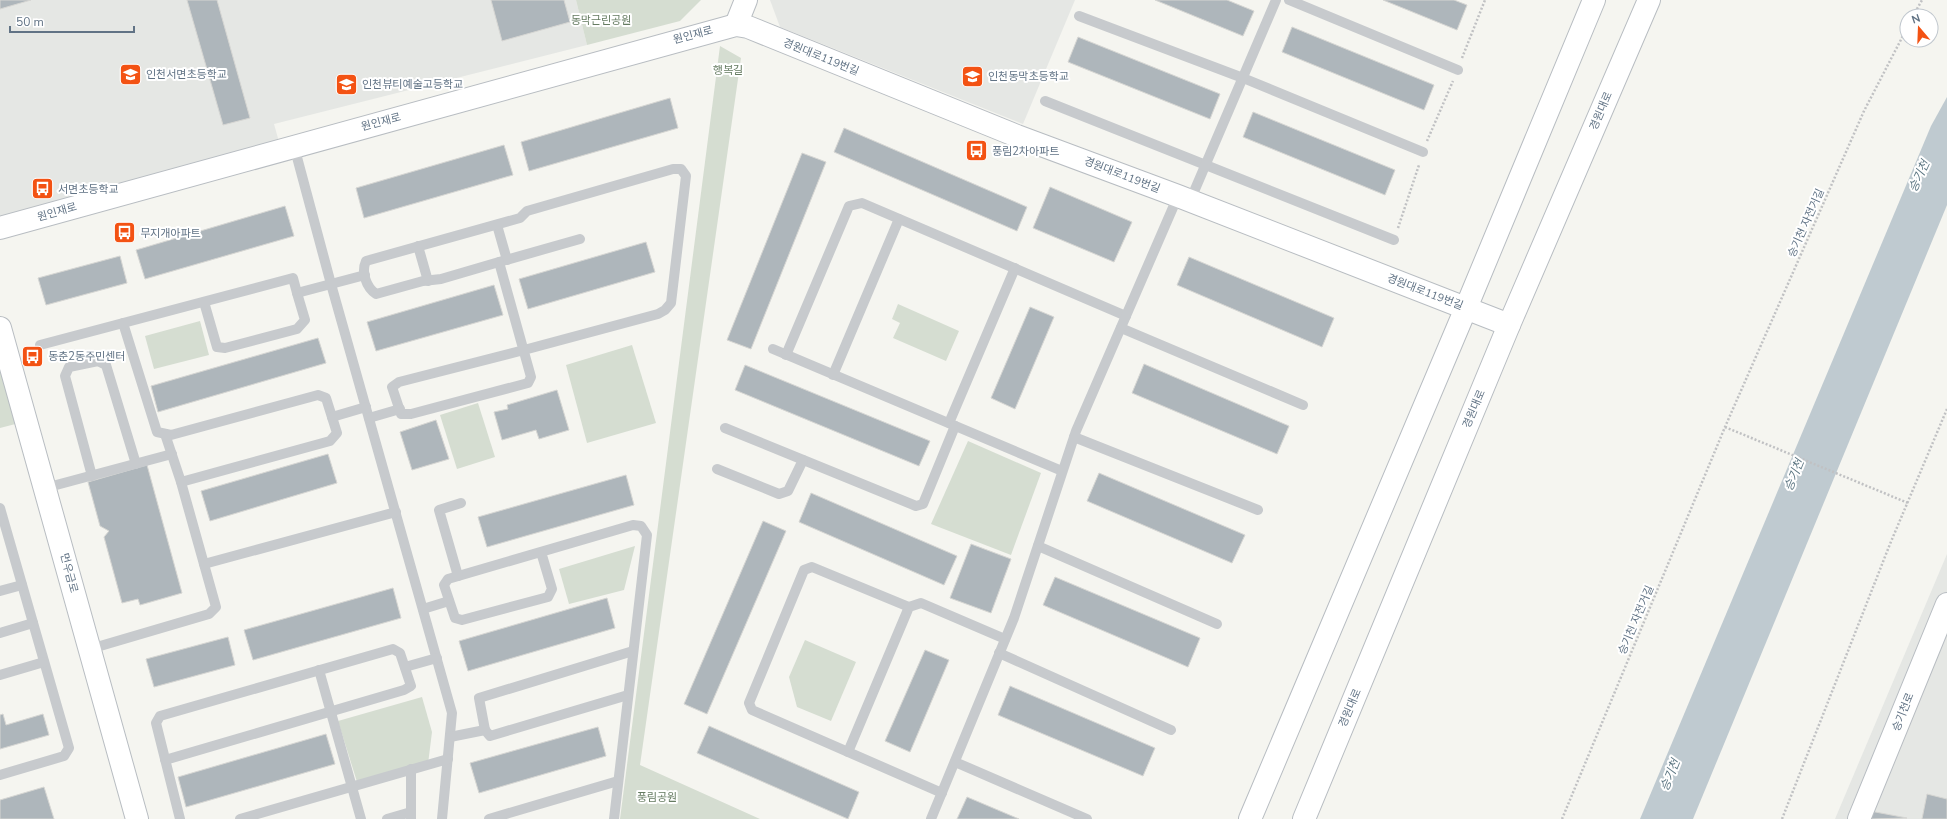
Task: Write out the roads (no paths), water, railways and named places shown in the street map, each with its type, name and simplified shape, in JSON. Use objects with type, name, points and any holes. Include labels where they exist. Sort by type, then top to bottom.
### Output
[{"type":"main road","points":[[736,25],[746,0]]},
{"type":"main road","points":[[1250,819],[1466,308],[1594,0]]},
{"type":"main road","name":"경원대로","points":[[1304,819],[1509,325],[1649,0]]},
{"type":"main road","name":"원인재로","points":[[0,228],[736,25]]},
{"type":"main road","name":"경원대로119번길","points":[[736,25],[748,27],[1017,136],[1184,198],[1509,325]]},
{"type":"main road","name":"먼우금로","points":[[0,328],[137,819]]},
{"type":"main road","name":"승기천로","points":[[1859,819],[1947,604]]},
{"type":"lane","points":[[931,819],[1005,639],[1074,437],[1126,316],[1184,198],[1206,164],[1276,0]]},
{"type":"lane","points":[[1289,0],[1458,70]]},
{"type":"lane","points":[[1079,16],[1243,78],[1423,152]]},
{"type":"lane","points":[[1045,100],[1394,240]]},
{"type":"lane","points":[[294,146],[331,284],[452,713],[442,819]]},
{"type":"lane","points":[[497,225],[503,261],[524,350],[531,377],[528,383],[411,414],[402,414],[392,387],[399,382],[524,350],[665,310],[671,303],[686,176],[681,169],[673,169],[526,211],[520,218],[497,225],[366,260],[363,269],[369,289],[376,294],[441,279],[503,261],[580,239]]},
{"type":"lane","points":[[786,355],[849,206],[862,203],[1126,316]]},
{"type":"lane","points":[[833,375],[899,219]]},
{"type":"lane","points":[[418,246],[428,281]]},
{"type":"lane","points":[[724,428],[916,506],[923,504],[952,425],[1015,268]]},
{"type":"lane","points":[[297,293],[365,275]]},
{"type":"lane","points":[[40,344],[293,278],[305,320],[297,329],[225,348],[217,347],[204,302]]},
{"type":"lane","points":[[123,323],[157,432],[171,435],[318,395],[326,398],[337,433],[330,441],[181,482]]},
{"type":"lane","points":[[1121,328],[1303,405]]},
{"type":"lane","points":[[773,349],[1062,471]]},
{"type":"lane","points":[[92,476],[65,376],[69,367],[98,361],[106,365],[136,464]]},
{"type":"lane","points":[[332,418],[366,407]]},
{"type":"lane","points":[[369,418],[400,409]]},
{"type":"lane","points":[[90,649],[208,614],[216,608],[181,482],[165,434]]},
{"type":"lane","points":[[1074,437],[1258,510]]},
{"type":"lane","points":[[45,488],[172,454]]},
{"type":"lane","points":[[717,469],[779,494],[788,491],[803,460]]},
{"type":"lane","points":[[458,576],[439,510],[461,503]]},
{"type":"lane","points":[[0,508],[69,748],[64,756],[0,774]]},
{"type":"lane","points":[[204,564],[396,512]]},
{"type":"lane","points":[[541,552],[552,589],[548,597],[462,620],[455,618],[444,585],[448,578],[633,525],[641,526],[647,535],[614,819]]},
{"type":"lane","points":[[1038,546],[1217,624]]},
{"type":"lane","points":[[942,793],[752,710],[749,703],[804,570],[812,567],[909,607],[921,603],[1005,639]]},
{"type":"lane","points":[[0,591],[22,585]]},
{"type":"lane","points":[[423,609],[449,601]]},
{"type":"lane","points":[[848,752],[909,607]]},
{"type":"lane","points":[[0,633],[33,623]]},
{"type":"lane","points":[[165,760],[404,690],[411,686],[400,653],[393,649],[160,716],[156,723],[165,760],[180,819]]},
{"type":"lane","points":[[628,695],[490,736],[485,730],[479,698],[633,651]]},
{"type":"lane","points":[[999,654],[1171,730]]},
{"type":"lane","points":[[405,667],[437,658]]},
{"type":"lane","points":[[0,675],[44,662]]},
{"type":"lane","points":[[319,670],[353,786],[361,819]]},
{"type":"lane","points":[[450,737],[485,730]]},
{"type":"lane","points":[[240,819],[448,759]]},
{"type":"lane","points":[[954,762],[1086,819]]},
{"type":"lane","points":[[386,819],[411,815],[411,769]]},
{"type":"lane","points":[[489,819],[618,781]]},
{"type":"water","name":"승기천","points":[[1947,97],[1947,205],[1693,819],[1640,819],[1931,126]]},
{"type":"place","name":"인천서면초등학교","points":[[130,74]]},
{"type":"place","name":"인천동막초등학교","points":[[972,76]]},
{"type":"place","name":"인천뷰티예술고등학교","points":[[346,84]]},
{"type":"place","name":"풍림2차아파트","points":[[977,151]]},
{"type":"place","name":"서면초등학교","points":[[43,189]]},
{"type":"place","name":"무지개아파트","points":[[124,233]]},
{"type":"place","name":"동춘2동주민센터","points":[[33,356]]},
{"type":"park label","name":"동막근린공원","points":[[601,20]]},
{"type":"park label","name":"행복길","points":[[728,70]]},
{"type":"park label","name":"풍림공원","points":[[657,797]]}]
